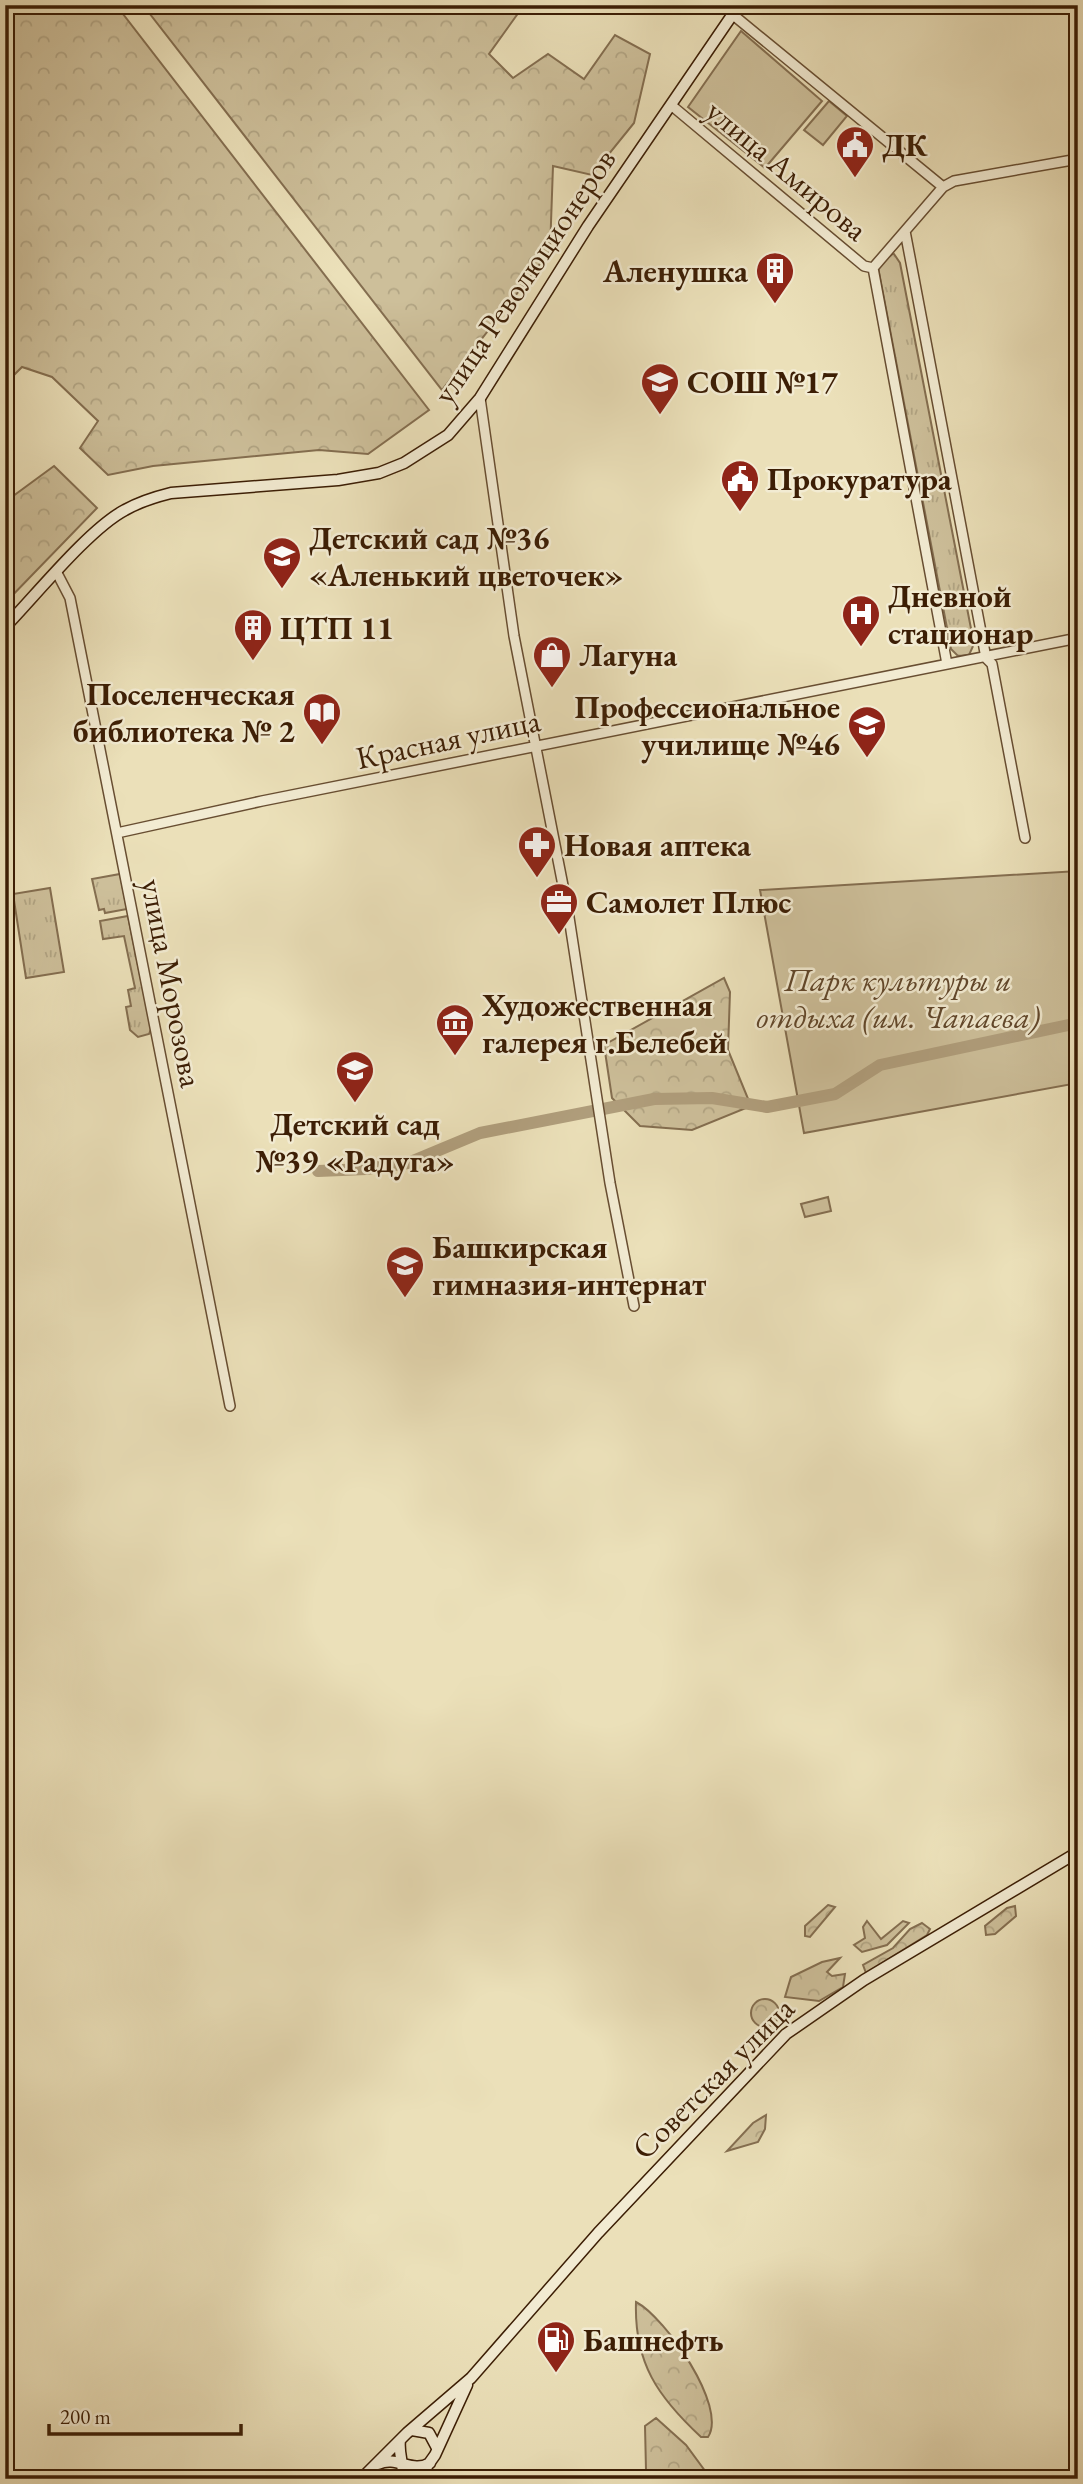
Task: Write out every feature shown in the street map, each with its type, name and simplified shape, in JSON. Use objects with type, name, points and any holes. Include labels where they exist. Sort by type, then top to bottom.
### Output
[{"type":"main road","name":"улица Революционеров","points":[[5,627],[102,526],[124,510],[146,500],[170,493],[338,480],[379,473],[404,463],[448,435],[480,398],[588,226],[736,10]]},
{"type":"main road","name":"Советская улица","points":[[362,2479],[400,2440],[471,2378],[598,2233],[786,2034],[864,1980],[1078,1852]]},
{"type":"main road","name":"Советская улица","points":[[418,2479],[430,2463],[471,2378]]},
{"type":"main road","points":[[412,2430],[429,2434],[437,2448]]},
{"type":"main road","points":[[400,2440],[399,2452],[404,2463],[403,2479]]},
{"type":"main road","points":[[374,2465],[384,2461],[404,2463],[417,2468],[430,2463]]},
{"type":"street","points":[[736,10],[943,187]]},
{"type":"street","name":"улица Амирова","points":[[671,104],[863,266],[873,268]]},
{"type":"street","points":[[947,664],[873,268],[943,187],[954,181],[1078,159]]},
{"type":"street","points":[[905,231],[986,658],[992,664],[1025,838]]},
{"type":"street","points":[[480,398],[512,625],[568,911],[634,1306]]},
{"type":"street","name":"улица Морозова","points":[[57,573],[71,598],[230,1406]]},
{"type":"street","name":"Красная улица","points":[[117,833],[1078,638]]},
{"type":"green space","points":[[5,5],[116,5],[429,410],[368,454],[319,450],[153,466],[108,475],[80,448],[98,421],[52,377],[22,367],[5,384]]},
{"type":"green space","points":[[143,5],[524,5],[489,54],[513,78],[548,54],[584,79],[615,35],[650,54],[634,123],[592,175],[553,166],[550,251],[442,390]]},
{"type":"green space","points":[[741,31],[822,101],[765,168],[688,107]]},
{"type":"green space","points":[[829,101],[847,116],[823,145],[804,130]]},
{"type":"green space","points":[[894,254],[900,263],[974,644],[969,655],[958,656],[951,649],[878,267],[884,256]]},
{"type":"green space","points":[[54,466],[97,508],[5,603],[5,502]]},
{"type":"green space","name":"Парк культуры и отдыха (им. Чапаева)","points":[[1078,871],[1078,1083],[804,1133],[760,890]]},
{"type":"green space","points":[[120,874],[127,909],[105,913],[104,909],[99,910],[92,879]]},
{"type":"green space","points":[[50,888],[64,972],[26,978],[13,894]]},
{"type":"green space","points":[[128,916],[151,1029],[149,1034],[138,1037],[130,1030],[126,1007],[131,1006],[128,990],[135,988],[124,936],[103,939],[100,921]]},
{"type":"green space","points":[[724,978],[730,992],[728,1050],[751,1106],[692,1130],[640,1126],[612,1098],[604,1045]]},
{"type":"green space","points":[[828,1197],[831,1211],[805,1217],[801,1204]]},
{"type":"green space","points":[[828,1905],[835,1907],[810,1937],[805,1936],[805,1926]]},
{"type":"green space","points":[[1015,1906],[1016,1916],[995,1934],[986,1935],[985,1926],[1007,1908]]},
{"type":"green space","points":[[867,1921],[881,1939],[903,1921],[909,1923],[887,1945],[862,1952],[854,1945],[865,1938],[863,1927]]},
{"type":"green space","points":[[922,1923],[930,1929],[927,1935],[866,1973],[863,1965],[893,1948],[910,1929]]},
{"type":"green space","points":[[840,1958],[827,1972],[832,1976],[845,1974],[843,1987],[819,2001],[785,1997],[791,1977],[822,1962]]},
{"type":"green space","points":[[765,1999],[775,2003],[779,2013],[775,2023],[765,2027],[755,2023],[751,2013],[755,2003]]},
{"type":"green space","points":[[766,2115],[765,2129],[758,2142],[727,2151],[753,2123]]},
{"type":"green space","points":[[636,2302],[662,2325],[677,2343],[702,2385],[712,2423],[708,2437],[701,2437],[672,2408],[652,2377],[639,2343]]},
{"type":"green space","points":[[656,2418],[686,2445],[711,2479],[668,2479],[646,2470],[645,2426]]},
{"type":"waterway","points":[[318,1171],[366,1169],[408,1163],[480,1133],[654,1099],[712,1098],[767,1107],[835,1094],[880,1065],[1078,1023]]},
{"type":"place","name":"ДК","points":[[855,179]]},
{"type":"place","name":"Аленушка","points":[[775,305]]},
{"type":"place","name":"СОШ №17","points":[[660,416]]},
{"type":"place","name":"Прокуратура","points":[[740,513]]},
{"type":"place","name":"Детский сад №36 «Аленький цветочек»","points":[[282,590]]},
{"type":"place","name":"Дневной стационар","points":[[861,648]]},
{"type":"place","name":"ЦТП 11","points":[[253,662]]},
{"type":"place","name":"Лагуна","points":[[552,689]]},
{"type":"place","name":"Поселенческая библиотека № 2","points":[[322,746]]},
{"type":"place","name":"Профессиональное училище №46","points":[[867,759]]},
{"type":"place","name":"Новая аптека","points":[[537,879]]},
{"type":"place","name":"Самолет Плюс","points":[[559,936]]},
{"type":"place","name":"Художественная галерея г.Белебей","points":[[455,1057]]},
{"type":"place","name":"Детский сад №39 «Радуга»","points":[[355,1104]]},
{"type":"place","name":"Башкирская гимназия-интернат","points":[[405,1299]]},
{"type":"place","name":"Башнефть","points":[[556,2374]]}]
